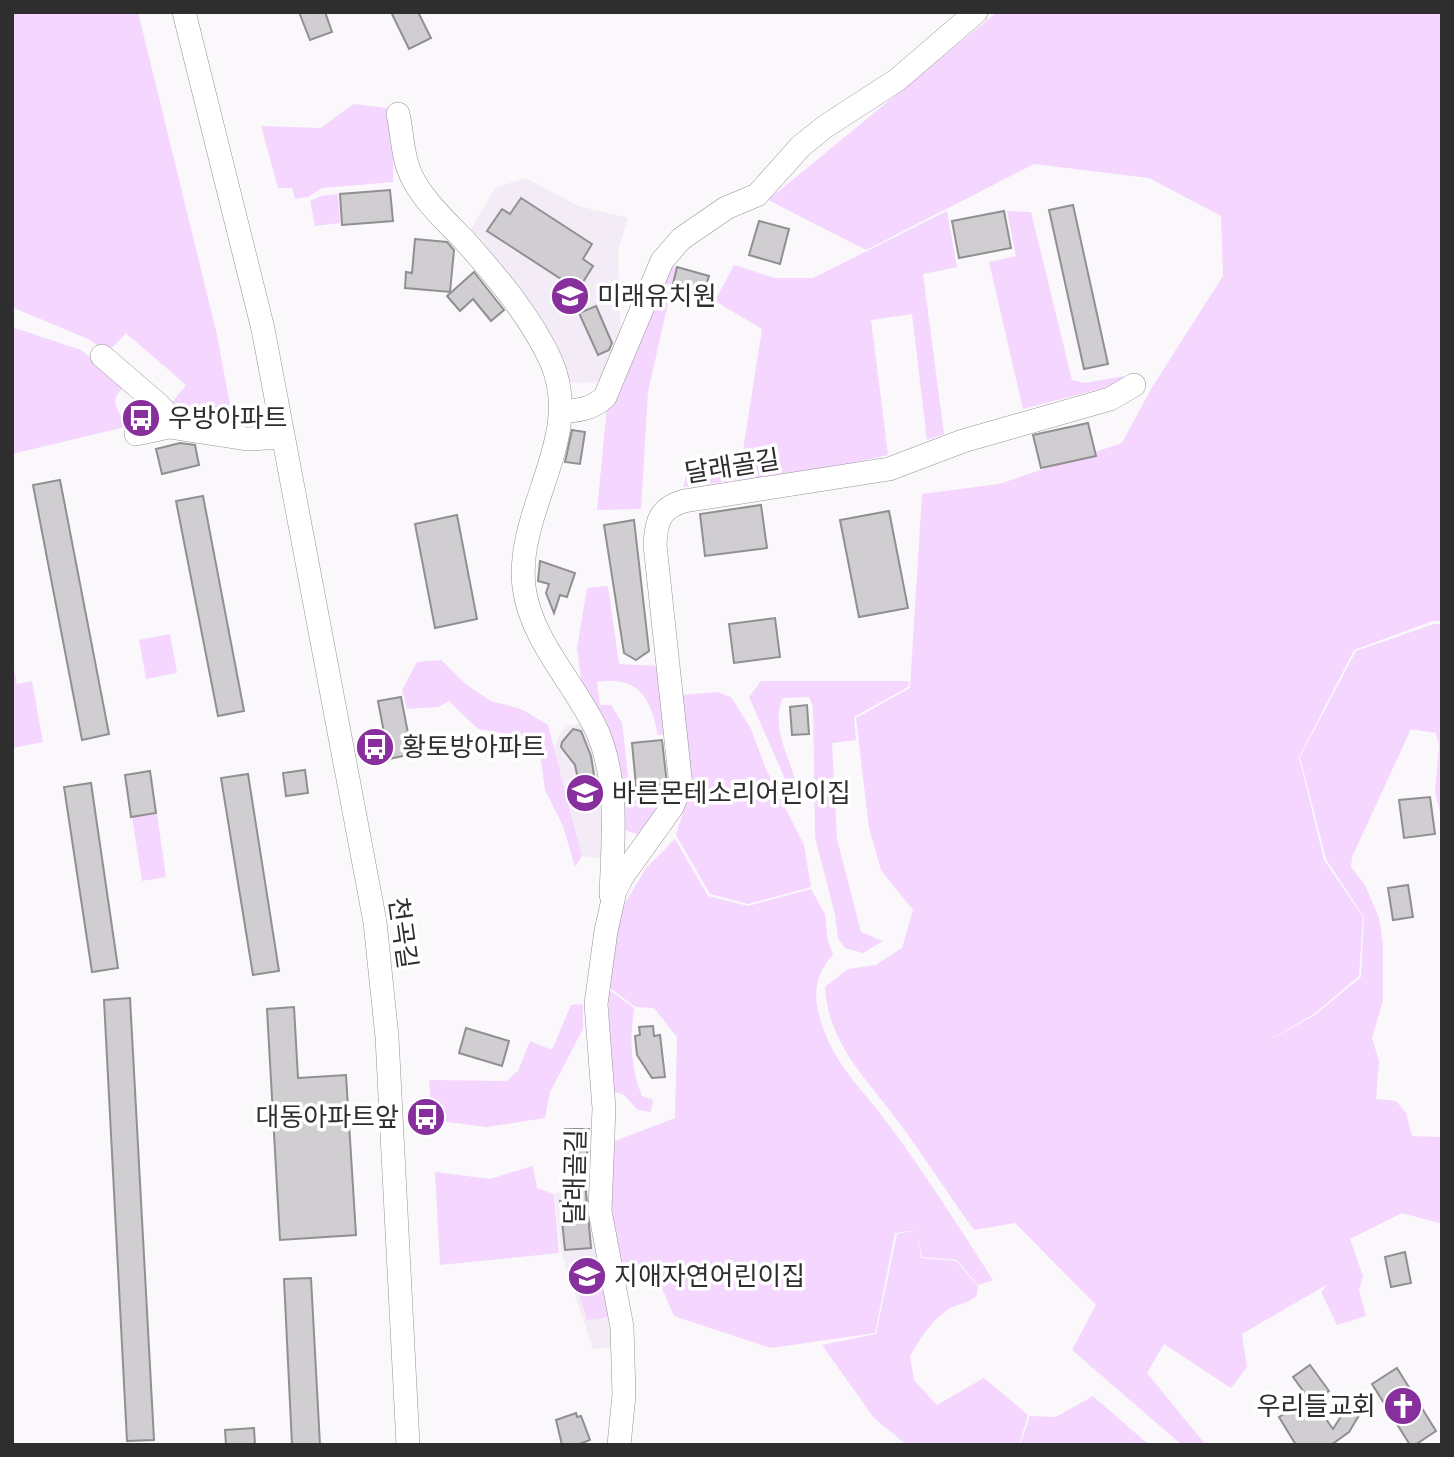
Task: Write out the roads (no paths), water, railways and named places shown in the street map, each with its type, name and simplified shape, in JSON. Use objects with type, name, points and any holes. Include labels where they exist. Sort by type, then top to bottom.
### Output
[{"type":"street","name":"천곡길","points":[[184,12],[243,238],[350,782],[382,980],[408,1445]]},
{"type":"street","points":[[561,412],[584,410],[605,397],[662,261],[681,239],[726,208],[757,195],[801,146],[826,126],[897,80],[976,12]]},
{"type":"street","name":"달래골길","points":[[398,114],[404,156],[414,182],[485,263],[525,317],[551,362],[561,412],[555,452],[526,541],[524,590],[538,630],[587,712],[608,762],[612,810],[610,909],[596,1004],[604,1108],[600,1210],[602,1236],[618,1299],[622,1327],[623,1409],[620,1445]]},
{"type":"street","points":[[102,356],[159,405],[180,428]]},
{"type":"street","name":"달래골길","points":[[610,909],[622,877],[672,807],[681,786],[655,545],[659,516],[668,506],[877,472],[953,444],[1111,399],[1134,385]]},
{"type":"street","points":[[136,434],[157,428],[180,428],[239,438],[283,437]]},
{"type":"place","name":"미래유치원","points":[[570,296]]},
{"type":"place","name":"우방아파트","points":[[141,418]]},
{"type":"place","name":"황토방아파트","points":[[375,747]]},
{"type":"place","name":"바른몬테소리어린이집","points":[[585,793]]},
{"type":"place","name":"대동아파트앞","points":[[426,1117]]},
{"type":"place","name":"지애자연어린이집","points":[[587,1276]]},
{"type":"place","name":"우리들교회","points":[[1403,1406]]}]
